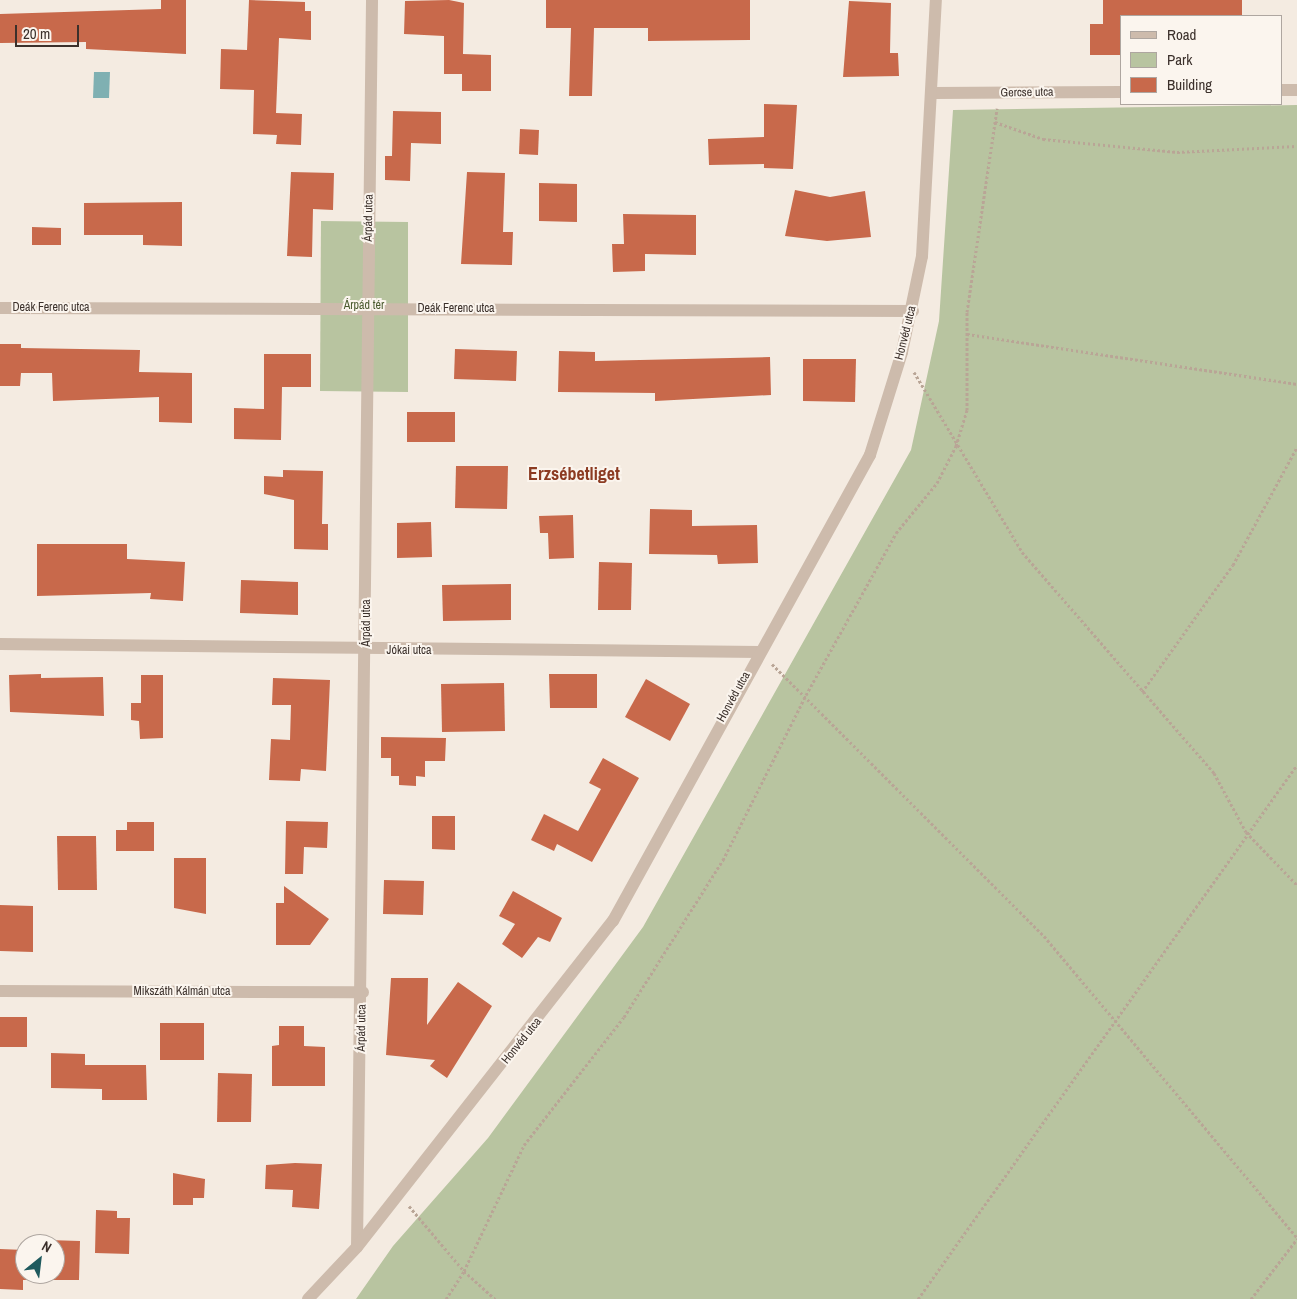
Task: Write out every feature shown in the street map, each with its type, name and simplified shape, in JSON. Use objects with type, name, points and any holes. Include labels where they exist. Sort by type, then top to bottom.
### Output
[{"type":"street","name":"Árpád utca","points":[[357,1247],[363,992],[372,0]]},
{"type":"street","name":"Honvéd utca","points":[[308,1299],[357,1247],[612,921],[758,652],[870,455],[913,311],[922,256],[934,92],[936,0]]},
{"type":"street","points":[[1282,90],[1297,90]]},
{"type":"street","name":"Gercse utca","points":[[934,92],[999,94],[1120,92]]},
{"type":"street","name":"Deák Ferenc utca","points":[[0,308],[913,311]]},
{"type":"street","name":"Jókai utca","points":[[0,644],[366,651],[758,652]]},
{"type":"street","name":"Mikszáth Kálmán utca","points":[[0,992],[363,992]]},
{"type":"path","points":[[446,1299],[464,1271],[524,1145],[624,1017],[723,860],[806,695],[896,533],[937,483],[956,446],[967,410],[967,334],[981,202],[999,94]]},
{"type":"path","points":[[995,122],[1043,139],[1177,152],[1297,146]]},
{"type":"path","points":[[967,334],[1297,384]]},
{"type":"path","points":[[902,352],[956,446],[1022,552],[1214,773],[1246,832],[1297,885]]},
{"type":"path","points":[[1142,692],[1232,565],[1297,447]]},
{"type":"path","points":[[758,652],[806,695],[1044,936],[1115,1018],[1297,1238],[1250,1299]]},
{"type":"path","points":[[918,1299],[1246,832],[1297,765]]},
{"type":"path","points":[[399,1194],[464,1271],[495,1299]]},
{"type":"green space","points":[[1297,105],[1297,1299],[356,1299],[393,1246],[488,1138],[643,927],[911,450],[939,321],[953,110]]},
{"type":"green space","name":"Árpád tér","points":[[321,221],[408,222],[408,392],[320,391]]},
{"type":"water","points":[[94,72],[110,72],[109,98],[93,98]]},
{"type":"building","points":[[161,0],[186,0],[186,54],[86,49],[86,42],[0,43],[0,14],[161,9]]},
{"type":"building","points":[[249,0],[305,2],[305,11],[311,11],[311,40],[279,38],[276,113],[302,114],[301,145],[276,144],[277,135],[253,134],[254,90],[220,89],[221,49],[247,50]]},
{"type":"building","points":[[449,0],[464,3],[463,54],[491,55],[491,91],[462,91],[462,74],[444,74],[444,36],[404,34],[405,1]]},
{"type":"building","points":[[546,0],[750,0],[750,40],[648,41],[648,28],[594,28],[592,96],[569,96],[571,28],[546,28]]},
{"type":"building","points":[[1103,0],[1242,0],[1242,15],[1120,15],[1120,55],[1090,55],[1090,24],[1103,24]]},
{"type":"building","points":[[849,1],[891,3],[890,53],[898,53],[899,76],[843,77]]},
{"type":"building","points":[[764,104],[797,105],[793,169],[764,168],[764,164],[709,165],[708,139],[764,137]]},
{"type":"building","points":[[393,111],[441,112],[441,144],[411,143],[410,181],[385,180],[385,156],[392,156]]},
{"type":"building","points":[[520,129],[539,130],[538,155],[519,154]]},
{"type":"building","points":[[291,172],[334,173],[333,210],[313,209],[312,257],[287,256]]},
{"type":"building","points":[[467,172],[505,173],[503,232],[513,232],[512,265],[461,264]]},
{"type":"building","points":[[539,183],[577,184],[577,222],[539,221]]},
{"type":"building","points":[[795,190],[830,197],[865,191],[871,237],[827,241],[785,236]]},
{"type":"building","points":[[182,202],[182,246],[143,245],[143,235],[84,235],[84,203]]},
{"type":"building","points":[[623,214],[696,215],[696,255],[645,254],[645,271],[613,272],[612,244],[624,244]]},
{"type":"building","points":[[32,227],[61,228],[61,245],[32,245]]},
{"type":"building","points":[[0,344],[21,344],[21,348],[140,350],[139,372],[192,373],[192,423],[159,422],[159,397],[53,401],[52,373],[21,373],[20,386],[0,386]]},
{"type":"building","points":[[455,349],[517,351],[516,381],[454,379]]},
{"type":"building","points":[[559,351],[595,352],[595,361],[770,357],[771,395],[655,401],[655,393],[558,392]]},
{"type":"building","points":[[264,354],[311,354],[311,387],[282,387],[281,440],[234,439],[234,408],[264,409]]},
{"type":"building","points":[[803,359],[856,359],[855,402],[803,401]]},
{"type":"building","points":[[407,412],[455,412],[455,442],[407,442]]},
{"type":"building","points":[[456,466],[508,466],[507,509],[455,508]]},
{"type":"building","points":[[283,470],[323,471],[322,524],[328,524],[328,550],[294,549],[294,500],[264,494],[264,476],[283,477]]},
{"type":"building","points":[[650,509],[692,510],[692,526],[757,525],[758,563],[718,564],[717,555],[649,554]]},
{"type":"building","points":[[573,515],[574,558],[549,559],[548,533],[540,533],[539,516]]},
{"type":"building","points":[[431,522],[432,557],[397,558],[397,523]]},
{"type":"building","points":[[37,544],[127,544],[127,559],[185,562],[183,601],[150,599],[151,593],[37,596]]},
{"type":"building","points":[[599,562],[632,563],[631,610],[598,610]]},
{"type":"building","points":[[241,580],[298,582],[298,615],[240,613]]},
{"type":"building","points":[[511,584],[511,620],[443,621],[442,585]]},
{"type":"building","points":[[41,674],[41,678],[103,677],[104,716],[10,712],[9,675]]},
{"type":"building","points":[[549,674],[597,674],[597,708],[550,708]]},
{"type":"building","points":[[141,675],[163,675],[163,738],[140,739],[139,721],[131,720],[131,703],[141,703]]},
{"type":"building","points":[[273,678],[330,680],[326,771],[301,769],[300,781],[269,780],[271,739],[290,740],[291,705],[272,705]]},
{"type":"building","points":[[646,679],[690,704],[670,741],[625,717]]},
{"type":"building","points":[[504,683],[505,731],[442,732],[441,684]]},
{"type":"building","points":[[381,737],[446,738],[445,761],[425,761],[425,777],[416,776],[416,786],[399,785],[399,776],[391,776],[391,758],[381,758]]},
{"type":"building","points":[[603,758],[639,778],[592,862],[557,844],[554,851],[531,840],[544,814],[578,831],[601,789],[589,783]]},
{"type":"building","points":[[432,816],[455,816],[455,850],[432,849]]},
{"type":"building","points":[[286,821],[328,822],[327,848],[304,847],[303,874],[285,874]]},
{"type":"building","points":[[127,822],[154,822],[154,851],[116,851],[116,830],[127,830]]},
{"type":"building","points":[[57,836],[96,836],[97,890],[58,890]]},
{"type":"building","points":[[174,858],[206,858],[206,914],[174,908]]},
{"type":"building","points":[[384,880],[424,881],[423,915],[383,914]]},
{"type":"building","points":[[284,886],[329,919],[310,945],[276,945],[276,903],[284,903]]},
{"type":"building","points":[[513,891],[562,918],[550,942],[538,937],[522,958],[502,944],[515,924],[499,916]]},
{"type":"building","points":[[0,905],[33,906],[33,952],[0,951]]},
{"type":"building","points":[[391,978],[428,978],[427,1025],[458,982],[492,1006],[447,1078],[430,1066],[435,1060],[386,1055]]},
{"type":"building","points":[[0,1017],[27,1017],[27,1047],[0,1047]]},
{"type":"building","points":[[160,1023],[204,1023],[204,1060],[160,1060]]},
{"type":"building","points":[[279,1026],[304,1026],[304,1046],[325,1047],[325,1086],[272,1086],[272,1046],[279,1045]]},
{"type":"building","points":[[51,1053],[85,1054],[85,1065],[146,1065],[147,1100],[102,1100],[102,1089],[51,1088]]},
{"type":"building","points":[[218,1073],[252,1074],[251,1122],[217,1122]]},
{"type":"building","points":[[322,1164],[319,1209],[292,1207],[293,1190],[265,1189],[266,1165]]},
{"type":"building","points":[[173,1173],[205,1179],[204,1198],[193,1198],[193,1205],[173,1205]]},
{"type":"building","points":[[96,1210],[117,1211],[117,1218],[130,1218],[129,1254],[95,1253]]},
{"type":"building","points":[[65,1241],[80,1241],[79,1280],[65,1280]]},
{"type":"building","points":[[0,1249],[15,1250],[15,1284],[23,1284],[23,1290],[0,1289]]},
{"type":"district","name":"Erzsébetliget","points":[[574,474]]}]
